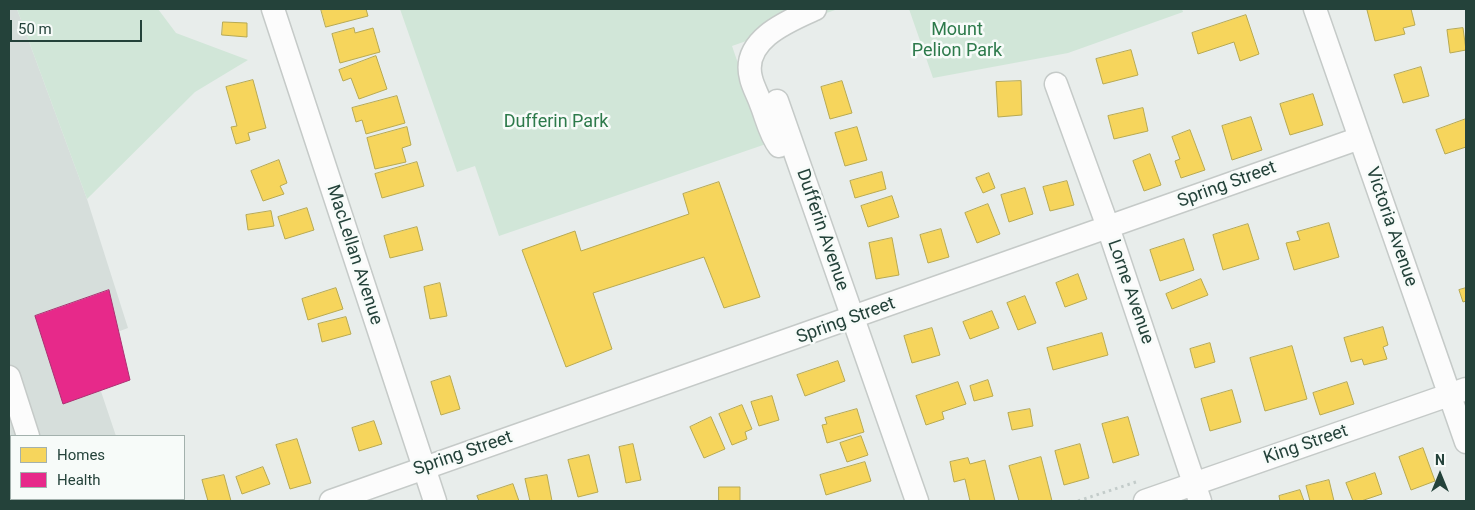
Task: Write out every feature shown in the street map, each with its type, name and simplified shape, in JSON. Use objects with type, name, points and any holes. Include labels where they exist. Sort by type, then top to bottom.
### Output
[{"type":"street","name":"MacLellan Avenue","points":[[273,9],[435,501]]},
{"type":"street","points":[[796,155],[783,151],[776,143],[750,77],[751,59],[756,48],[765,37],[786,22],[815,9]]},
{"type":"street","name":"Victoria Avenue","points":[[1316,10],[1360,138],[1458,392],[1466,442]]},
{"type":"street","name":"Lorne Avenue","points":[[1056,84],[1108,227],[1197,493]]},
{"type":"street","name":"Dufferin Avenue","points":[[777,101],[918,501]]},
{"type":"street","name":"Spring Street","points":[[331,501],[1360,138]]},
{"type":"street","points":[[9,377],[28,435]]},
{"type":"street","name":"King Street","points":[[1145,501],[1197,493],[1458,392]]},
{"type":"shaded area","points":[[9,9],[17,9],[87,199],[128,328],[85,344],[116,435],[10,435],[10,500],[138,501],[9,501]]},
{"type":"green space","points":[[17,9],[158,9],[176,33],[248,60],[195,92],[87,199]]},
{"type":"green space","name":"Dufferin Park","points":[[400,9],[838,9],[732,46],[766,144],[499,236],[475,166],[457,172]]},
{"type":"green space","name":"Mount Pelion Park","points":[[909,9],[1182,9],[1183,12],[1068,53],[933,78]]},
{"type":"building: Homes","points":[[321,9],[366,9],[368,16],[326,27]]},
{"type":"building: Homes","points":[[1411,9],[1415,25],[1403,28],[1405,34],[1375,41],[1367,10]]},
{"type":"building: Homes","points":[[1246,15],[1259,54],[1240,61],[1234,42],[1198,54],[1192,33]]},
{"type":"building: Homes","points":[[223,22],[247,23],[247,37],[222,35]]},
{"type":"building: Homes","points":[[354,28],[355,33],[373,28],[380,52],[340,63],[332,34]]},
{"type":"building: Homes","points":[[1463,28],[1466,50],[1450,53],[1447,30]]},
{"type":"building: Homes","points":[[1131,50],[1138,75],[1103,84],[1096,59]]},
{"type":"building: Homes","points":[[376,56],[387,89],[359,99],[351,78],[343,81],[339,70]]},
{"type":"building: Homes","points":[[1421,67],[1429,96],[1403,103],[1394,75]]},
{"type":"building: Homes","points":[[253,80],[266,128],[248,133],[250,140],[236,144],[231,127],[237,126],[226,87]]},
{"type":"building: Homes","points":[[842,81],[852,113],[830,119],[821,87]]},
{"type":"building: Homes","points":[[1021,81],[1022,115],[998,117],[996,82]]},
{"type":"building: Homes","points":[[1313,94],[1323,125],[1290,135],[1280,104]]},
{"type":"building: Homes","points":[[397,96],[405,123],[366,134],[362,120],[356,122],[352,108]]},
{"type":"building: Homes","points":[[1143,108],[1148,131],[1114,139],[1108,116]]},
{"type":"building: Homes","points":[[1251,117],[1262,150],[1232,160],[1222,126]]},
{"type":"building: Homes","points":[[1466,119],[1466,147],[1445,154],[1436,130]]},
{"type":"building: Homes","points":[[407,127],[411,145],[402,148],[406,162],[375,169],[367,138]]},
{"type":"building: Homes","points":[[857,127],[867,160],[845,166],[835,133]]},
{"type":"building: Homes","points":[[1190,130],[1205,170],[1181,178],[1175,161],[1180,159],[1172,137]]},
{"type":"building: Homes","points":[[1150,154],[1161,185],[1144,191],[1133,161]]},
{"type":"building: Homes","points":[[279,160],[287,183],[280,186],[284,194],[263,201],[251,171]]},
{"type":"building: Homes","points":[[417,162],[424,186],[382,198],[375,174]]},
{"type":"building: Homes","points":[[882,172],[886,189],[855,198],[850,181]]},
{"type":"building: Homes","points":[[989,173],[995,188],[983,193],[976,178]]},
{"type":"building: Homes","points":[[1067,181],[1074,205],[1050,211],[1043,187]]},
{"type":"building: Homes","points":[[719,182],[760,297],[724,308],[704,257],[593,293],[612,349],[566,367],[522,250],[575,231],[581,251],[689,214],[683,194]]},
{"type":"building: Homes","points":[[1025,188],[1033,214],[1009,222],[1001,195]]},
{"type":"building: Homes","points":[[892,196],[899,217],[868,227],[861,206]]},
{"type":"building: Homes","points":[[988,204],[1000,234],[977,243],[965,213]]},
{"type":"building: Homes","points":[[307,208],[314,230],[285,239],[278,217]]},
{"type":"building: Homes","points":[[271,211],[274,226],[248,230],[246,215]]},
{"type":"building: Homes","points":[[1329,223],[1339,257],[1294,270],[1286,243],[1300,240],[1297,232]]},
{"type":"building: Homes","points":[[1248,224],[1259,259],[1223,270],[1213,235]]},
{"type":"building: Homes","points":[[417,227],[423,250],[390,258],[384,236]]},
{"type":"building: Homes","points":[[941,229],[949,257],[928,263],[920,235]]},
{"type":"building: Homes","points":[[892,238],[899,275],[876,279],[869,243]]},
{"type":"building: Homes","points":[[1184,239],[1194,270],[1160,281],[1150,250]]},
{"type":"building: Homes","points":[[1078,274],[1087,299],[1065,307],[1056,283]]},
{"type":"building: Homes","points":[[1201,279],[1208,295],[1172,309],[1166,294]]},
{"type":"building: Homes","points":[[440,283],[447,316],[430,319],[424,287]]},
{"type":"building: Homes","points":[[336,288],[343,309],[308,320],[302,299]]},
{"type":"building: Homes","points":[[1466,288],[1466,301],[1463,302],[1459,290]]},
{"type":"building: Homes","points":[[1025,296],[1036,323],[1018,330],[1007,303]]},
{"type":"building: Homes","points":[[992,311],[999,328],[970,339],[963,322]]},
{"type":"building: Homes","points":[[346,317],[351,334],[322,342],[318,324]]},
{"type":"building: Homes","points":[[1383,327],[1388,345],[1383,347],[1387,359],[1364,365],[1362,359],[1351,362],[1344,338]]},
{"type":"building: Homes","points":[[932,328],[940,355],[912,363],[904,336]]},
{"type":"building: Homes","points":[[1102,333],[1108,355],[1053,370],[1047,348]]},
{"type":"building: Homes","points":[[1210,343],[1215,362],[1195,368],[1190,349]]},
{"type":"building: Homes","points":[[1292,346],[1307,399],[1265,411],[1250,358]]},
{"type":"building: Homes","points":[[838,361],[845,381],[805,396],[797,375]]},
{"type":"building: Homes","points":[[450,376],[460,409],[441,415],[431,382]]},
{"type":"building: Homes","points":[[988,380],[993,396],[974,401],[970,386]]},
{"type":"building: Homes","points":[[958,382],[966,404],[942,412],[944,419],[926,425],[916,396]]},
{"type":"building: Homes","points":[[1347,382],[1354,404],[1320,415],[1313,393]]},
{"type":"building: Homes","points":[[1232,390],[1241,422],[1210,431],[1201,399]]},
{"type":"building: Homes","points":[[772,396],[779,420],[759,426],[751,402]]},
{"type":"building: Homes","points":[[742,405],[752,429],[745,432],[747,439],[732,445],[719,414]]},
{"type":"building: Homes","points":[[857,409],[864,432],[827,443],[822,425],[827,424],[825,418]]},
{"type":"building: Homes","points":[[1030,409],[1033,426],[1012,430],[1008,413]]},
{"type":"building: Homes","points":[[711,417],[725,449],[704,458],[690,427]]},
{"type":"building: Homes","points":[[1128,417],[1139,455],[1113,463],[1102,424]]},
{"type":"building: Homes","points":[[374,421],[382,444],[359,451],[352,428]]},
{"type":"building: Homes","points":[[861,436],[868,455],[847,462],[840,443]]},
{"type":"building: Homes","points":[[297,439],[311,483],[290,489],[276,445]]},
{"type":"building: Homes","points":[[633,444],[641,480],[626,483],[619,447]]},
{"type":"building: Homes","points":[[1080,444],[1089,478],[1064,485],[1055,451]]},
{"type":"building: Homes","points":[[1423,448],[1435,481],[1411,490],[1399,457]]},
{"type":"building: Homes","points":[[589,455],[598,492],[578,497],[568,460]]},
{"type":"building: Homes","points":[[1041,457],[1052,501],[1019,501],[1009,466]]},
{"type":"building: Homes","points":[[968,458],[970,464],[985,460],[995,501],[970,501],[965,479],[954,482],[950,462]]},
{"type":"building: Homes","points":[[865,462],[871,481],[826,495],[820,475]]},
{"type":"building: Homes","points":[[263,467],[270,484],[242,494],[236,477]]},
{"type":"building: Homes","points":[[1375,473],[1382,494],[1361,501],[1353,501],[1346,483]]},
{"type":"building: Homes","points":[[224,475],[231,501],[208,501],[202,480]]},
{"type":"building: Homes","points":[[547,475],[552,501],[530,501],[525,479]]},
{"type":"building: Homes","points":[[1329,480],[1334,501],[1310,501],[1306,486]]},
{"type":"building: Homes","points":[[513,484],[519,501],[479,501],[477,496]]},
{"type":"building: Homes","points":[[719,487],[740,487],[740,501],[719,501]]},
{"type":"building: Homes","points":[[1300,490],[1304,501],[1280,501],[1279,496]]},
{"type":"building: Health","points":[[109,290],[130,380],[63,404],[35,316]]},
{"type":"building: Health","points":[[9,472],[10,500],[21,501],[9,501]]}]
